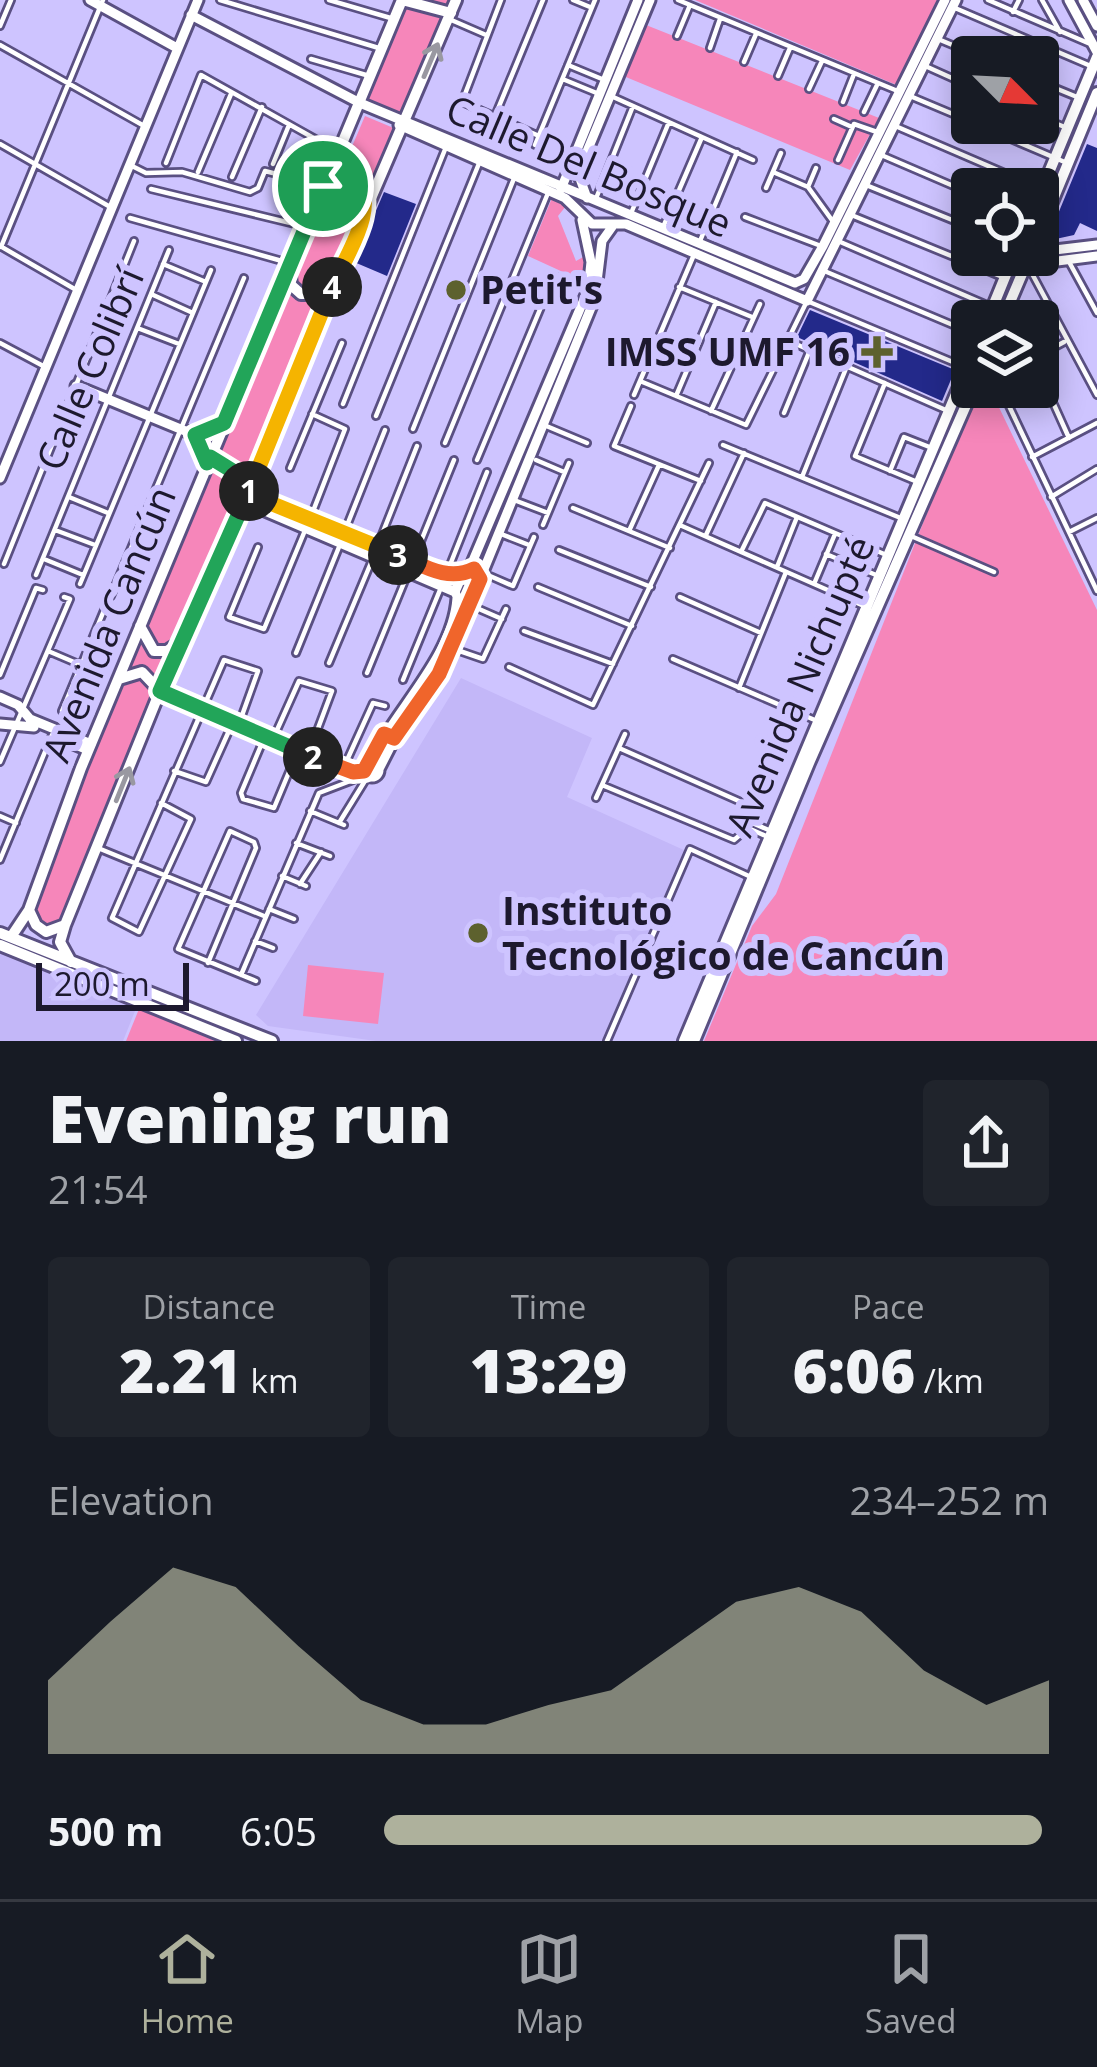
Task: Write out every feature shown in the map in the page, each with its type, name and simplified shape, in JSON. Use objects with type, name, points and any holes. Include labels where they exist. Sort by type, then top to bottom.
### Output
[{"type":"main road","name":"Avenida Cancún","points":[[4,938],[29,910],[299,230],[335,160],[402,0]]},
{"type":"main road","points":[[402,0],[450,16]]},
{"type":"main road","name":"Avenida Cancún","points":[[65,925],[160,691],[456,0]]},
{"type":"main road","points":[[1051,168],[1095,55]]},
{"type":"main road","points":[[1059,185],[1097,93]]},
{"type":"main road","points":[[323,186],[340,174],[353,175],[364,188],[367,207]]},
{"type":"main road","points":[[289,263],[290,281],[299,294],[318,294],[335,281]]},
{"type":"main road","points":[[995,300],[1005,278]]},
{"type":"main road","name":"Avenida Nichupté","points":[[684,1041],[818,722],[909,535],[951,407]]},
{"type":"main road","name":"Avenida Nichupté","points":[[694,1041],[903,519],[963,408]]},
{"type":"main road","points":[[140,626],[148,646],[158,652],[182,639]]},
{"type":"main road","points":[[119,679],[142,672],[160,691]]},
{"type":"main road","points":[[29,910],[36,926],[46,932],[65,925]]},
{"type":"main road","points":[[65,925],[60,942],[71,962]]},
{"type":"main road","points":[[4,938],[272,1041]]},
{"type":"main road","points":[[4,938],[236,1041]]},
{"type":"main road","points":[[147,993],[186,1020]]},
{"type":"street","points":[[0,26],[11,0]]},
{"type":"street","points":[[0,478],[198,0]]},
{"type":"street","points":[[220,0],[382,49]]},
{"type":"street","points":[[329,0],[394,20]]},
{"type":"street","points":[[501,0],[462,102],[539,136]]},
{"type":"street","points":[[495,116],[543,0]]},
{"type":"street","points":[[573,0],[592,8]]},
{"type":"street","points":[[535,145],[596,0]]},
{"type":"street","points":[[604,95],[604,80],[638,0]]},
{"type":"street","points":[[445,443],[556,190],[578,160],[650,0]]},
{"type":"street","points":[[678,0],[951,114]]},
{"type":"street","points":[[988,0],[1060,32],[1095,55]]},
{"type":"street","points":[[1013,12],[1019,0]]},
{"type":"street","points":[[1042,0],[1060,32]]},
{"type":"street","points":[[1069,0],[1095,55]]},
{"type":"street","points":[[1083,0],[1097,26]]},
{"type":"street","points":[[0,262],[98,2],[177,48]]},
{"type":"street","points":[[951,357],[807,301],[795,284],[830,246],[849,214],[860,182],[951,2],[1095,55]]},
{"type":"street","points":[[677,36],[690,5]]},
{"type":"street","name":"Calle Del Bosque","points":[[191,15],[360,103],[556,190],[582,220],[602,227],[623,222],[662,231],[807,301]]},
{"type":"street","points":[[450,16],[486,35]]},
{"type":"street","points":[[710,47],[721,18]]},
{"type":"street","points":[[744,62],[757,33]]},
{"type":"street","points":[[932,36],[951,44]]},
{"type":"street","points":[[903,94],[923,65],[932,36]]},
{"type":"street","points":[[0,45],[146,127]]},
{"type":"street","points":[[778,76],[790,47]]},
{"type":"street","points":[[311,58],[371,76]]},
{"type":"street","points":[[809,89],[823,60]]},
{"type":"street","points":[[568,65],[604,80]]},
{"type":"street","points":[[923,65],[951,78]]},
{"type":"street","points":[[843,102],[854,73]]},
{"type":"street","points":[[166,164],[200,75],[320,141],[341,146]]},
{"type":"street","points":[[563,79],[753,160]]},
{"type":"street","points":[[864,112],[878,83]]},
{"type":"street","points":[[1059,90],[1080,98]]},
{"type":"street","points":[[198,172],[232,91]]},
{"type":"street","points":[[591,200],[633,106]]},
{"type":"street","points":[[232,177],[262,107]]},
{"type":"street","points":[[834,119],[852,127]]},
{"type":"street","points":[[587,241],[602,241],[623,222],[669,122]]},
{"type":"street","points":[[273,164],[290,123]]},
{"type":"street","name":"Calle Del Bosque","points":[[404,123],[514,176],[591,200],[613,210],[623,222],[795,284]]},
{"type":"street","points":[[889,123],[985,168]]},
{"type":"street","points":[[838,160],[852,127],[858,124],[883,135]]},
{"type":"street","points":[[1059,125],[1067,128]]},
{"type":"street","points":[[640,381],[746,425],[822,270],[834,223],[879,154],[883,135]]},
{"type":"street","points":[[662,231],[702,137]]},
{"type":"street","points":[[320,141],[335,160]]},
{"type":"street","points":[[304,176],[320,141]]},
{"type":"street","points":[[0,144],[112,208]]},
{"type":"street","points":[[1022,144],[1068,163]]},
{"type":"street","points":[[343,404],[446,147]]},
{"type":"street","points":[[634,395],[737,152]]},
{"type":"street","points":[[766,188],[781,152]]},
{"type":"street","points":[[879,154],[951,185]]},
{"type":"street","points":[[578,160],[578,180],[591,200]]},
{"type":"street","points":[[376,416],[480,161]]},
{"type":"street","points":[[130,165],[146,172],[182,172],[250,192],[258,188],[265,171],[323,186]]},
{"type":"street","points":[[808,187],[816,168]]},
{"type":"street","points":[[772,172],[808,187],[834,223]]},
{"type":"street","points":[[413,428],[514,176]]},
{"type":"street","points":[[860,182],[951,219]]},
{"type":"street","points":[[152,189],[299,230]]},
{"type":"street","points":[[849,214],[1005,278]]},
{"type":"street","points":[[746,217],[973,300]]},
{"type":"street","points":[[130,218],[289,263]]},
{"type":"street","points":[[310,811],[341,824],[431,668],[456,595],[588,290],[582,220]]},
{"type":"street","points":[[389,736],[439,674],[470,600],[485,578],[599,288],[602,241]]},
{"type":"street","points":[[4,564],[134,242]]},
{"type":"street","points":[[1059,253],[1097,245]]},
{"type":"street","points":[[2,248],[79,291]]},
{"type":"street","name":"Calle Colibrí","points":[[36,575],[169,250]]},
{"type":"street","points":[[1059,259],[1097,256]]},
{"type":"street","points":[[1068,259],[1097,313]]},
{"type":"street","points":[[163,264],[206,282]]},
{"type":"street","points":[[80,584],[211,270]]},
{"type":"street","points":[[822,270],[951,324]]},
{"type":"street","points":[[477,460],[554,276],[588,290]]},
{"type":"street","points":[[1037,276],[1097,395]]},
{"type":"street","points":[[111,596],[244,278]]},
{"type":"street","points":[[679,287],[754,318]]},
{"type":"street","points":[[151,294],[193,313]]},
{"type":"street","points":[[676,396],[716,302]]},
{"type":"street","points":[[711,411],[760,304]]},
{"type":"street","points":[[138,328],[179,344]]},
{"type":"street","points":[[788,341],[949,411]]},
{"type":"street","points":[[1059,345],[1066,341]]},
{"type":"street","points":[[0,343],[47,368]]},
{"type":"street","points":[[290,468],[342,343]]},
{"type":"street","points":[[784,413],[810,350]]},
{"type":"street","points":[[802,477],[847,366]]},
{"type":"street","points":[[885,383],[855,456],[919,483]]},
{"type":"street","points":[[76,386],[195,435],[208,460],[248,493],[308,524],[444,579],[464,604],[470,600]]},
{"type":"street","points":[[631,406],[614,446],[701,481]]},
{"type":"street","points":[[1009,408],[1097,591]]},
{"type":"street","points":[[1056,408],[1069,438]]},
{"type":"street","points":[[258,547],[230,617],[264,629],[345,429],[312,415]]},
{"type":"street","points":[[195,435],[224,423]]},
{"type":"street","points":[[1032,457],[1097,423]]},
{"type":"street","points":[[544,425],[587,443]]},
{"type":"street","points":[[296,653],[385,430]]},
{"type":"street","points":[[890,471],[904,437],[939,451]]},
{"type":"street","points":[[0,443],[12,449]]},
{"type":"street","points":[[723,445],[903,519]]},
{"type":"street","points":[[328,663],[417,446]]},
{"type":"street","points":[[705,536],[744,452]]},
{"type":"street","points":[[367,673],[454,460]]},
{"type":"street","points":[[536,460],[565,472]]},
{"type":"street","points":[[543,525],[568,463]]},
{"type":"street","points":[[509,668],[593,705],[709,463]]},
{"type":"street","points":[[629,531],[659,464]]},
{"type":"street","points":[[1052,497],[1097,470]]},
{"type":"street","points":[[403,680],[488,472]]},
{"type":"street","points":[[67,496],[108,513]]},
{"type":"street","points":[[514,500],[548,513]]},
{"type":"street","points":[[741,552],[762,503],[888,555]]},
{"type":"street","points":[[573,508],[670,548]]},
{"type":"street","points":[[777,568],[797,517]]},
{"type":"street","points":[[1069,532],[1097,518]]},
{"type":"street","points":[[681,525],[870,609]]},
{"type":"street","points":[[53,529],[95,545]]},
{"type":"street","points":[[814,584],[835,533]]},
{"type":"street","points":[[501,534],[530,546]]},
{"type":"street","points":[[909,535],[994,572]]},
{"type":"street","points":[[444,579],[477,570],[485,578],[513,586],[534,537]]},
{"type":"street","points":[[560,550],[651,586]]},
{"type":"street","points":[[826,554],[879,577]]},
{"type":"street","points":[[42,559],[83,575]]},
{"type":"street","points":[[1088,572],[1097,566]]},
{"type":"street","points":[[739,688],[786,572]]},
{"type":"street","points":[[538,586],[632,626]]},
{"type":"street","points":[[0,675],[36,588],[43,590]]},
{"type":"street","points":[[680,596],[761,633]]},
{"type":"street","points":[[0,762],[70,599],[64,597]]},
{"type":"street","points":[[62,711],[105,608],[110,610]]},
{"type":"street","points":[[451,648],[483,659],[506,609]]},
{"type":"street","points":[[479,610],[502,619]]},
{"type":"street","points":[[524,631],[613,664]]},
{"type":"street","points":[[48,652],[81,665]]},
{"type":"street","points":[[161,803],[191,819],[142,932],[112,921],[174,770],[224,659],[256,669],[206,782],[174,770]]},
{"type":"street","points":[[673,659],[818,722]]},
{"type":"street","points":[[299,681],[332,691],[274,808],[268,810],[241,796],[269,738],[299,681]]},
{"type":"street","points":[[160,691],[343,769],[370,771]]},
{"type":"street","points":[[4,699],[22,711],[90,747],[24,723],[15,726],[0,721],[4,699]]},
{"type":"street","points":[[343,769],[373,703],[386,706]]},
{"type":"street","points":[[0,860],[52,734]]},
{"type":"street","points":[[596,798],[625,734]]},
{"type":"street","points":[[602,785],[734,840],[749,825],[751,806],[619,748]]},
{"type":"street","points":[[241,975],[319,793],[370,771]]},
{"type":"street","points":[[0,816],[16,823]]},
{"type":"street","points":[[749,825],[769,834]]},
{"type":"street","points":[[208,963],[256,845],[227,832],[177,946],[180,951],[208,963],[256,981]]},
{"type":"street","points":[[296,843],[330,856]]},
{"type":"street","points":[[98,848],[232,905],[293,919]]},
{"type":"street","name":"Avenida Nichupté","points":[[608,1041],[690,849],[751,877]]},
{"type":"street","points":[[282,876],[303,885],[321,852]]},
{"type":"street","points":[[255,941],[273,948]]},
{"type":"shaded area","points":[[402,0],[455,0],[405,120],[360,103]]},
{"type":"shaded area","points":[[695,0],[938,0],[899,86]]},
{"type":"shaded area","points":[[646,25],[879,118],[850,170],[621,75]]},
{"type":"shaded area","points":[[365,116],[396,129],[369,194],[367,189],[357,204],[353,231],[65,925],[56,931],[36,925],[36,904],[81,768],[314,216],[342,170]]},
{"type":"shaded area","points":[[552,198],[566,206],[558,216],[576,261],[585,256],[587,283],[528,256]]},
{"type":"shaded area","points":[[969,408],[999,408],[1097,610],[1097,1041],[704,1041],[752,926],[776,894]]},
{"type":"shaded area","name":"Instituto Tecnológico de Cancún","points":[[461,678],[592,738],[567,797],[686,851],[605,1041],[376,1041],[268,1026],[256,1015]]},
{"type":"shaded area","points":[[0,951],[137,1006],[123,1041],[0,1041]]},
{"type":"shaded area","points":[[308,965],[384,973],[378,1024],[303,1016]]},
{"type":"shaded area","points":[[139,1009],[221,1041],[126,1041]]},
{"type":"building","points":[[1087,144],[1097,148],[1097,231],[1080,223],[1074,235],[1059,238],[1059,211]]},
{"type":"building","points":[[384,192],[416,204],[387,276],[354,262]]},
{"type":"building","name":"IMSS UMF 16","points":[[810,310],[951,368],[951,380],[942,401],[797,337]]},
{"type":"place","name":"Petit's","points":[[456,290]]},
{"type":"place","name":"IMSS UMF 16","points":[[877,352]]},
{"type":"place","name":"Instituto Tecnológico de Cancún","points":[[478,933]]},
{"type":"route","points":[[340,174],[353,175],[364,188],[367,207],[248,494],[446,575],[462,576],[474,569],[480,577],[439,674],[394,738],[384,734],[364,771],[353,772],[160,691],[252,483],[210,457],[207,463],[202,442],[195,435],[224,423],[323,186],[340,174]]}]
